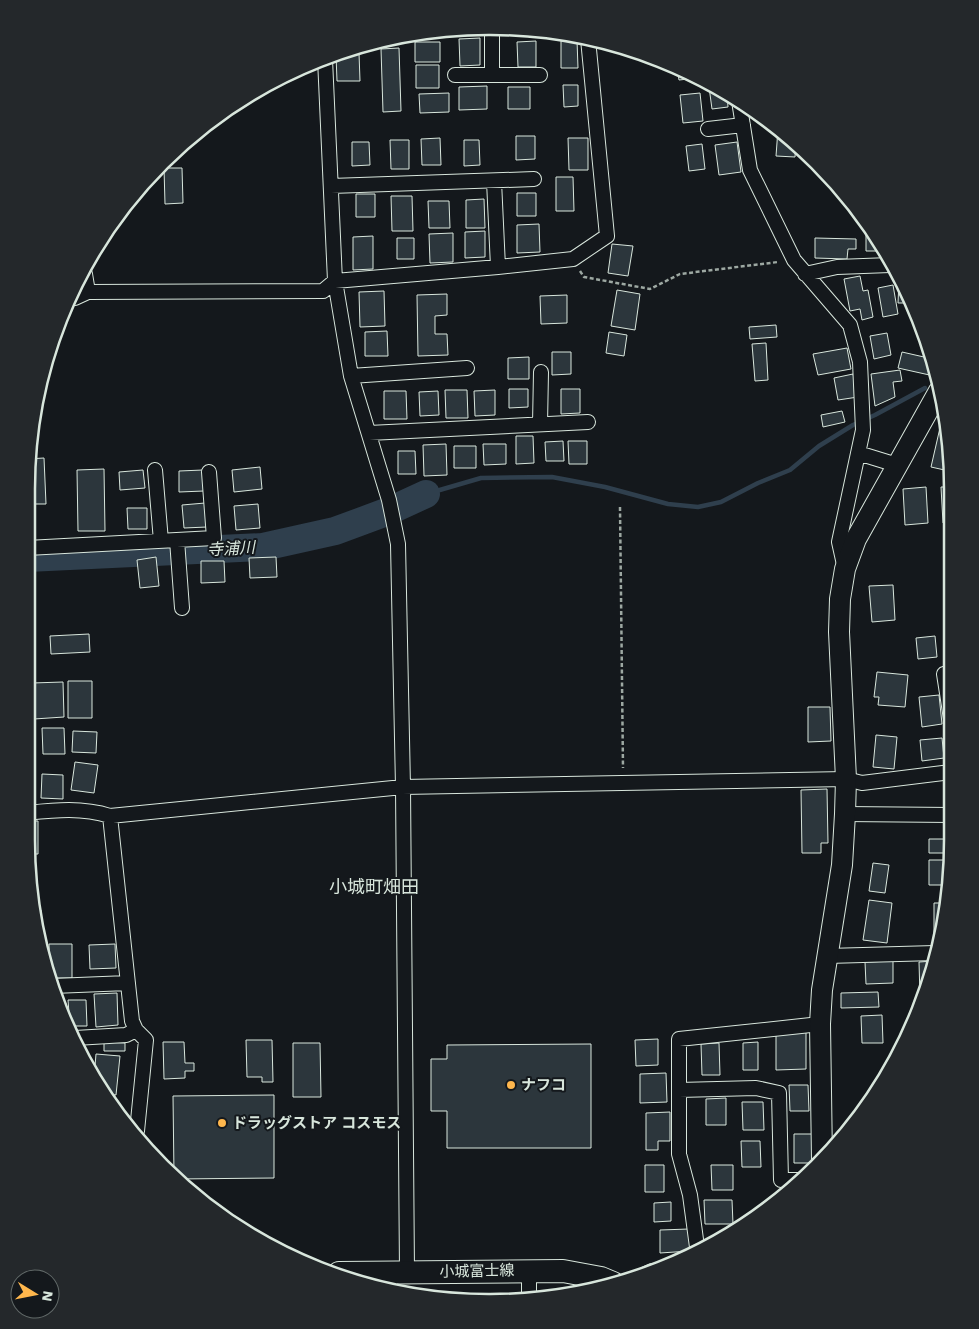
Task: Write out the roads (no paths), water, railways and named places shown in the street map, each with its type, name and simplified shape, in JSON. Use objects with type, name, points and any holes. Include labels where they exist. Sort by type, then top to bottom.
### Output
[{"type":"main road","name":"小城富士線","points":[[360,1275],[395,1278],[563,1271],[605,1279]]},
{"type":"street","points":[[492,35],[492,75]]},
{"type":"street","points":[[78,296],[88,292],[323,291],[335,281],[573,260],[607,236],[589,46]]},
{"type":"street","points":[[325,66],[335,281],[351,376],[389,500],[398,544],[403,788],[395,1278]]},
{"type":"street","points":[[455,75],[540,75]]},
{"type":"street","points":[[741,111],[750,170],[794,260],[850,325],[860,362],[864,430],[839,542],[845,569]]},
{"type":"street","points":[[708,129],[743,125]]},
{"type":"street","points":[[331,186],[534,179]]},
{"type":"street","points":[[494,181],[498,268]]},
{"type":"street","points":[[805,274],[837,267],[885,265]]},
{"type":"street","points":[[86,280],[88,292]]},
{"type":"street","points":[[351,376],[467,368]]},
{"type":"street","points":[[540,372],[540,424]]},
{"type":"street","points":[[822,1149],[820,1024],[822,990],[842,865],[845,814],[846,779],[840,599],[845,569],[856,539],[897,465],[936,404]]},
{"type":"street","points":[[369,433],[588,422]]},
{"type":"street","points":[[858,454],[897,465]]},
{"type":"street","points":[[155,470],[161,541]]},
{"type":"street","points":[[35,548],[214,538],[208,472]]},
{"type":"street","points":[[178,540],[182,608]]},
{"type":"street","points":[[35,811],[67,809],[95,812],[110,816],[403,788],[846,779],[862,783],[944,773]]},
{"type":"street","points":[[845,814],[944,815]]},
{"type":"street","points":[[110,816],[132,1021],[136,1030],[146,1040],[137,1126]]},
{"type":"street","points":[[828,956],[930,953]]},
{"type":"street","points":[[59,986],[128,982]]},
{"type":"street","points":[[696,1244],[690,1195],[679,1154],[679,1039],[820,1024]]},
{"type":"street","points":[[81,1038],[126,1034],[136,1030]]},
{"type":"street","points":[[679,1090],[756,1088],[779,1093],[781,1180],[790,1180]]},
{"type":"street","points":[[528,1271],[529,1292]]},
{"type":"waterway","points":[[426,494],[481,478],[552,477],[605,487],[668,504],[698,507],[721,502],[758,483],[790,470],[819,446],[853,425],[925,388]]},
{"type":"waterway","name":"寺浦川","points":[[35,558],[263,547],[335,531],[389,511],[426,494]]},
{"type":"place","name":"ナフコ","points":[[511,1085]]},
{"type":"place","name":"ドラッグストア コスモス","points":[[222,1123]]},
{"type":"district","name":"小城町畑田","points":[[374,887]]}]
